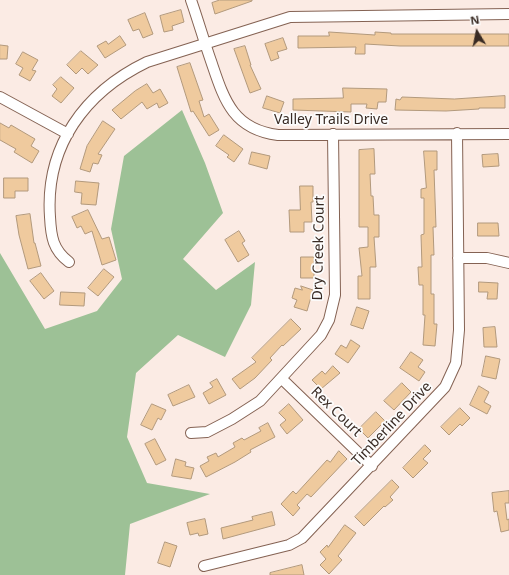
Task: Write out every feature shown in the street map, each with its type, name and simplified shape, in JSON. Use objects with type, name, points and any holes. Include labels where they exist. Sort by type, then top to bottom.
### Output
[{"type":"street","name":"Valley Trails Drive","points":[[191,0],[224,100],[239,120],[253,128],[269,134],[509,134]]},
{"type":"street","points":[[69,262],[58,254],[51,229],[49,206],[51,184],[56,161],[68,134],[89,103],[117,78],[147,62],[267,22],[297,16],[509,14]]},
{"type":"street","points":[[0,97],[68,134]]},
{"type":"street","name":"Timberline Drive","points":[[204,566],[289,545],[302,538],[439,395],[452,372],[457,354],[459,330],[457,133]]},
{"type":"street","name":"Dry Creek Court","points":[[190,433],[207,432],[232,419],[260,401],[282,379],[321,335],[329,320],[333,306],[335,288],[333,134]]},
{"type":"street","points":[[458,258],[487,258],[509,262]]},
{"type":"street","name":"Rex Court","points":[[282,379],[372,466]]},
{"type":"green space","points":[[182,110],[205,163],[223,213],[183,259],[216,290],[255,262],[251,305],[225,357],[178,335],[136,373],[127,437],[147,483],[210,494],[130,524],[125,575],[0,575],[0,253],[45,329],[97,311],[122,279],[111,229],[124,156]]},
{"type":"building","points":[[220,0],[252,1],[215,14],[212,3]]},
{"type":"building","points":[[181,10],[184,22],[172,26],[173,30],[164,32],[160,16]]},
{"type":"building","points":[[145,13],[153,34],[143,38],[139,29],[133,31],[128,20]]},
{"type":"building","points":[[329,32],[375,35],[375,32],[391,34],[509,34],[509,46],[400,46],[365,44],[365,54],[355,54],[356,47],[298,48],[298,36],[329,36]]},
{"type":"building","points":[[120,36],[126,45],[105,58],[97,46],[106,41],[108,44]]},
{"type":"building","points":[[283,38],[287,49],[277,52],[279,58],[271,61],[265,44]]},
{"type":"building","points":[[0,45],[8,46],[7,59],[0,59]]},
{"type":"building","points":[[245,46],[250,65],[261,89],[250,93],[234,49]]},
{"type":"building","points":[[81,51],[98,65],[88,74],[82,68],[76,74],[67,65]]},
{"type":"building","points":[[23,52],[38,60],[32,70],[36,71],[30,81],[19,75],[23,68],[16,64]]},
{"type":"building","points":[[190,63],[203,100],[199,101],[204,117],[209,114],[219,130],[209,136],[193,111],[191,112],[177,67]]},
{"type":"building","points":[[61,77],[74,88],[61,103],[52,96],[57,89],[53,85]]},
{"type":"building","points":[[147,84],[153,93],[160,89],[168,103],[159,108],[157,103],[147,109],[142,102],[121,119],[112,110],[135,91]]},
{"type":"building","points":[[343,88],[387,89],[386,102],[378,102],[377,109],[366,108],[367,104],[351,104],[351,112],[293,110],[293,99],[343,98]]},
{"type":"building","points":[[267,96],[284,102],[280,113],[263,108]]},
{"type":"building","points":[[505,96],[505,108],[479,108],[446,111],[395,110],[396,99],[400,100],[402,97],[454,99]]},
{"type":"building","points":[[103,121],[115,129],[98,154],[102,155],[98,164],[93,163],[90,172],[80,169],[87,146]]},
{"type":"building","points":[[0,123],[9,128],[11,125],[35,139],[31,146],[39,151],[32,163],[14,152],[16,149],[0,140]]},
{"type":"building","points":[[224,135],[243,149],[234,162],[227,157],[229,155],[216,146]]},
{"type":"building","points":[[374,149],[375,174],[370,174],[374,215],[379,215],[379,237],[374,237],[376,267],[370,267],[370,299],[358,299],[358,276],[362,276],[359,248],[368,247],[368,227],[359,227],[359,150]]},
{"type":"building","points":[[424,151],[437,151],[437,170],[434,170],[436,227],[433,227],[434,255],[431,255],[431,294],[434,294],[434,324],[437,324],[435,346],[423,345],[425,315],[423,315],[423,285],[419,285],[418,267],[422,267],[421,235],[424,234],[424,198],[421,198],[421,189],[426,188]]},
{"type":"building","points":[[252,152],[270,156],[267,169],[249,164]]},
{"type":"building","points":[[498,154],[499,166],[483,167],[482,155]]},
{"type":"building","points":[[4,178],[28,178],[28,191],[15,191],[15,198],[4,198]]},
{"type":"building","points":[[76,181],[99,183],[96,205],[81,204],[82,193],[75,192]]},
{"type":"building","points":[[300,186],[313,186],[313,202],[311,202],[312,222],[304,222],[304,232],[290,232],[289,210],[300,210]]},
{"type":"building","points":[[88,210],[102,239],[109,237],[116,260],[102,265],[92,231],[85,234],[81,226],[77,228],[72,217]]},
{"type":"building","points":[[30,214],[34,243],[41,266],[28,269],[19,235],[16,216]]},
{"type":"building","points":[[478,223],[498,223],[499,236],[478,236]]},
{"type":"building","points":[[239,231],[245,241],[242,243],[249,255],[238,262],[225,240]]},
{"type":"building","points":[[301,257],[314,257],[314,278],[301,278]]},
{"type":"building","points":[[104,269],[114,277],[98,296],[88,288]]},
{"type":"building","points":[[41,273],[54,291],[44,299],[30,281]]},
{"type":"building","points":[[479,282],[498,283],[497,299],[487,299],[488,292],[479,292]]},
{"type":"building","points":[[301,286],[313,290],[307,311],[294,307],[297,300],[292,298],[295,288],[302,290]]},
{"type":"building","points":[[61,292],[85,293],[84,306],[60,305]]},
{"type":"building","points":[[357,307],[369,311],[363,329],[351,325]]},
{"type":"building","points":[[291,319],[301,329],[283,346],[282,345],[270,358],[272,360],[255,378],[240,389],[232,379],[256,362],[252,358]]},
{"type":"building","points":[[495,327],[497,347],[484,347],[483,328]]},
{"type":"building","points":[[351,340],[360,346],[348,363],[335,354],[341,345],[346,348]]},
{"type":"building","points":[[411,352],[423,360],[418,367],[425,372],[419,381],[400,368]]},
{"type":"building","points":[[486,356],[500,359],[496,379],[482,376]]},
{"type":"building","points":[[333,366],[340,373],[321,389],[312,380],[322,371],[325,374]]},
{"type":"building","points":[[217,379],[226,395],[209,404],[203,393],[213,387],[210,383]]},
{"type":"building","points":[[402,383],[411,392],[394,410],[384,401]]},
{"type":"building","points":[[189,385],[195,397],[173,406],[168,395]]},
{"type":"building","points":[[479,386],[489,392],[484,402],[491,406],[487,414],[470,405]]},
{"type":"building","points":[[152,404],[166,410],[161,420],[158,418],[152,430],[141,425]]},
{"type":"building","points":[[289,404],[303,420],[287,434],[280,425],[286,420],[279,413]]},
{"type":"building","points":[[460,408],[470,418],[462,426],[460,424],[449,435],[441,427]]},
{"type":"building","points":[[376,412],[385,421],[368,438],[359,429]]},
{"type":"building","points":[[268,423],[275,437],[250,450],[251,452],[235,462],[206,477],[200,466],[209,461],[207,457],[216,453],[218,457],[235,447],[233,443],[242,438],[244,440],[261,431],[259,428]]},
{"type":"building","points":[[155,439],[166,460],[156,465],[145,444]]},
{"type":"building","points":[[425,445],[431,451],[423,459],[428,463],[413,478],[403,468]]},
{"type":"building","points":[[339,451],[347,459],[311,497],[307,494],[297,505],[300,508],[293,516],[281,504],[293,491],[296,494],[327,460],[330,462]]},
{"type":"building","points":[[176,459],[186,462],[185,466],[194,468],[191,479],[172,476]]},
{"type":"building","points":[[392,480],[399,487],[390,497],[393,500],[385,507],[384,506],[364,526],[355,517]]},
{"type":"building","points":[[509,491],[509,503],[505,503],[507,520],[509,519],[509,530],[501,532],[497,511],[494,512],[492,493]]},
{"type":"building","points":[[272,512],[275,525],[223,539],[221,528],[253,520],[252,517]]},
{"type":"building","points":[[205,519],[208,534],[199,536],[198,533],[190,535],[187,523]]},
{"type":"building","points":[[345,525],[356,533],[338,556],[342,560],[329,574],[320,565],[326,559],[320,552],[327,545],[328,547]]},
{"type":"building","points":[[165,542],[177,546],[170,567],[158,563]]},
{"type":"building","points":[[302,565],[304,575],[270,575],[270,573]]}]
